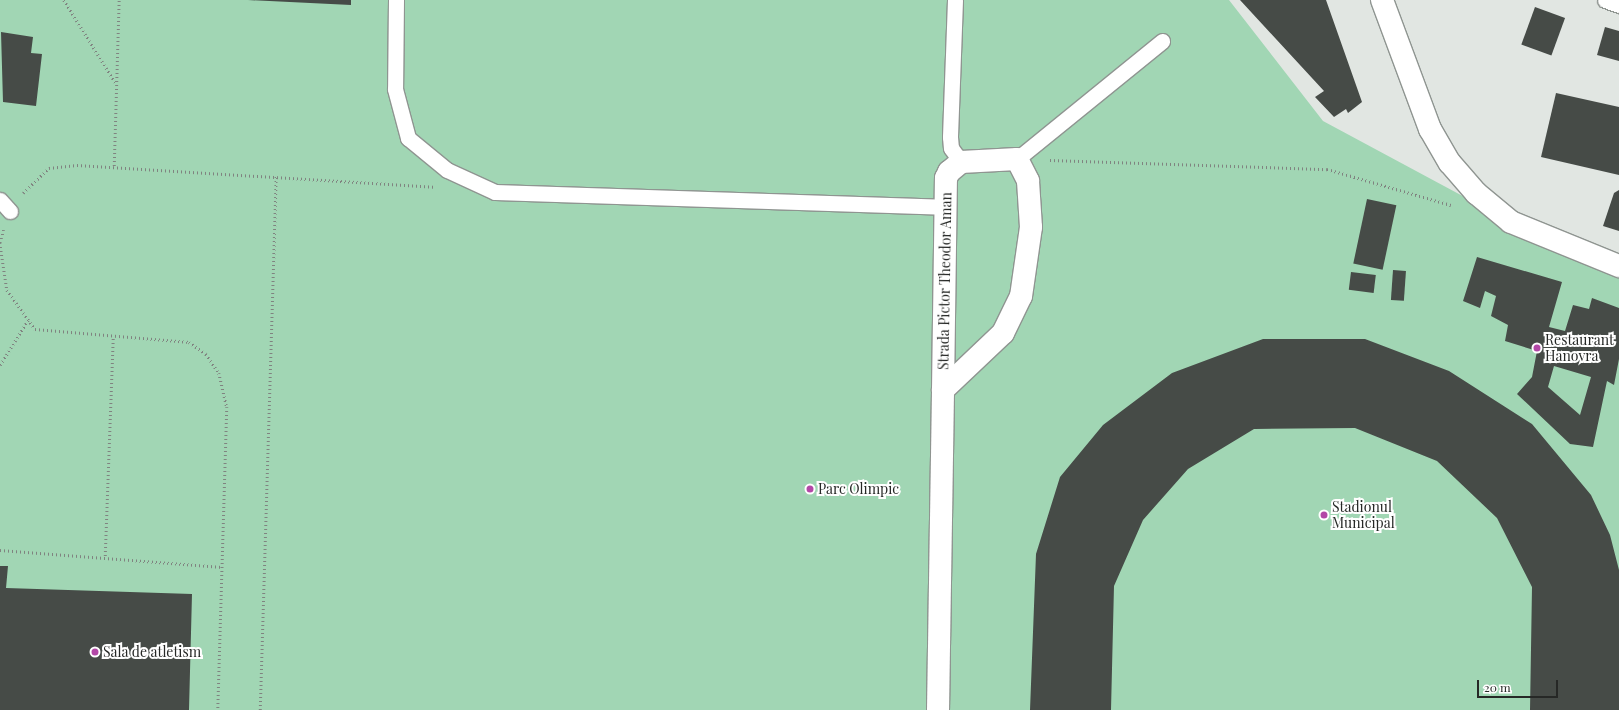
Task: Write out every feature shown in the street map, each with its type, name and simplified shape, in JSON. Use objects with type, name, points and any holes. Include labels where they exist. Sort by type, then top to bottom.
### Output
[{"type":"street","points":[[1382,0],[1430,129],[1450,163],[1476,193],[1512,222],[1619,266]]},
{"type":"street","name":"Strada Pictor Theodor Aman","points":[[943,390],[1003,333],[1021,296],[1031,227],[1028,181],[1017,160]]},
{"type":"street","points":[[961,162],[1017,160]]},
{"type":"street","name":"Strada Pictor Theodor Aman","points":[[938,710],[943,390],[943,207],[949,172],[961,162]]},
{"type":"lane","points":[[396,0],[396,89],[408,138],[447,170],[495,192],[943,207]]},
{"type":"lane","points":[[955,0],[950,137],[951,148],[961,162]]},
{"type":"lane","points":[[1605,0],[1619,5]]},
{"type":"lane","points":[[1017,160],[1162,41]]},
{"type":"path","points":[[64,0],[117,86]]},
{"type":"path","points":[[114,166],[119,0]]},
{"type":"path","points":[[1017,160],[1327,169],[1458,206]]},
{"type":"path","points":[[218,710],[227,407],[219,373],[206,354],[189,342],[35,329],[7,290],[0,243],[5,205],[49,168],[114,166],[276,175],[440,188]]},
{"type":"path","points":[[260,710],[276,175]]},
{"type":"path","points":[[0,276],[4,273]]},
{"type":"path","points":[[0,365],[28,320]]},
{"type":"path","points":[[105,556],[113,336]]},
{"type":"path","points":[[0,550],[105,556],[222,567]]},
{"type":"green space","name":"Parc Olimpic","points":[[0,0],[1229,0],[1323,121],[1511,222],[1619,267],[1619,710],[0,710]]},
{"type":"building","points":[[248,0],[351,0],[351,5]]},
{"type":"building","points":[[1240,0],[1326,0],[1362,102],[1348,113],[1346,109],[1334,117],[1315,97],[1324,91]]},
{"type":"building","points":[[1535,7],[1565,18],[1551,56],[1521,45]]},
{"type":"building","points":[[1605,27],[1619,31],[1619,61],[1597,55]]},
{"type":"building","points":[[1,32],[33,37],[31,53],[42,54],[36,106],[3,102]]},
{"type":"building","points":[[1556,93],[1619,107],[1619,175],[1541,157]]},
{"type":"building","points":[[1619,190],[1619,231],[1603,226],[1614,193]]},
{"type":"building","points":[[1367,199],[1396,205],[1383,270],[1353,264]]},
{"type":"building","points":[[1477,257],[1562,282],[1549,327],[1565,331],[1573,305],[1589,309],[1592,298],[1619,308],[1619,359],[1614,385],[1607,381],[1593,447],[1570,444],[1517,394],[1532,377],[1537,351],[1505,341],[1508,325],[1491,316],[1496,296],[1485,291],[1480,308],[1463,301]],"holes":[[[1554,366],[1591,377],[1580,415],[1548,387]]]},
{"type":"building","points":[[1393,270],[1406,271],[1404,301],[1391,300]]},
{"type":"building","points":[[1351,272],[1376,275],[1374,293],[1349,290]]},
{"type":"building","points":[[1263,339],[1365,339],[1449,371],[1532,424],[1591,495],[1610,535],[1619,570],[1619,710],[1530,710],[1532,587],[1497,518],[1437,461],[1355,428],[1254,429],[1188,469],[1143,520],[1114,586],[1111,710],[1030,710],[1036,554],[1060,477],[1103,425],[1172,373]]},
{"type":"building","name":"Sala de atletism","points":[[0,566],[8,566],[6,588],[192,594],[189,710],[0,710]]},
{"type":"place","name":"Restaurant Hanovra","points":[[1537,348]]},
{"type":"place","name":"Parc Olimpic","points":[[810,489]]},
{"type":"place","name":"Stadionul Municipal","points":[[1324,515]]},
{"type":"place","name":"Sala de atletism","points":[[95,652]]}]
